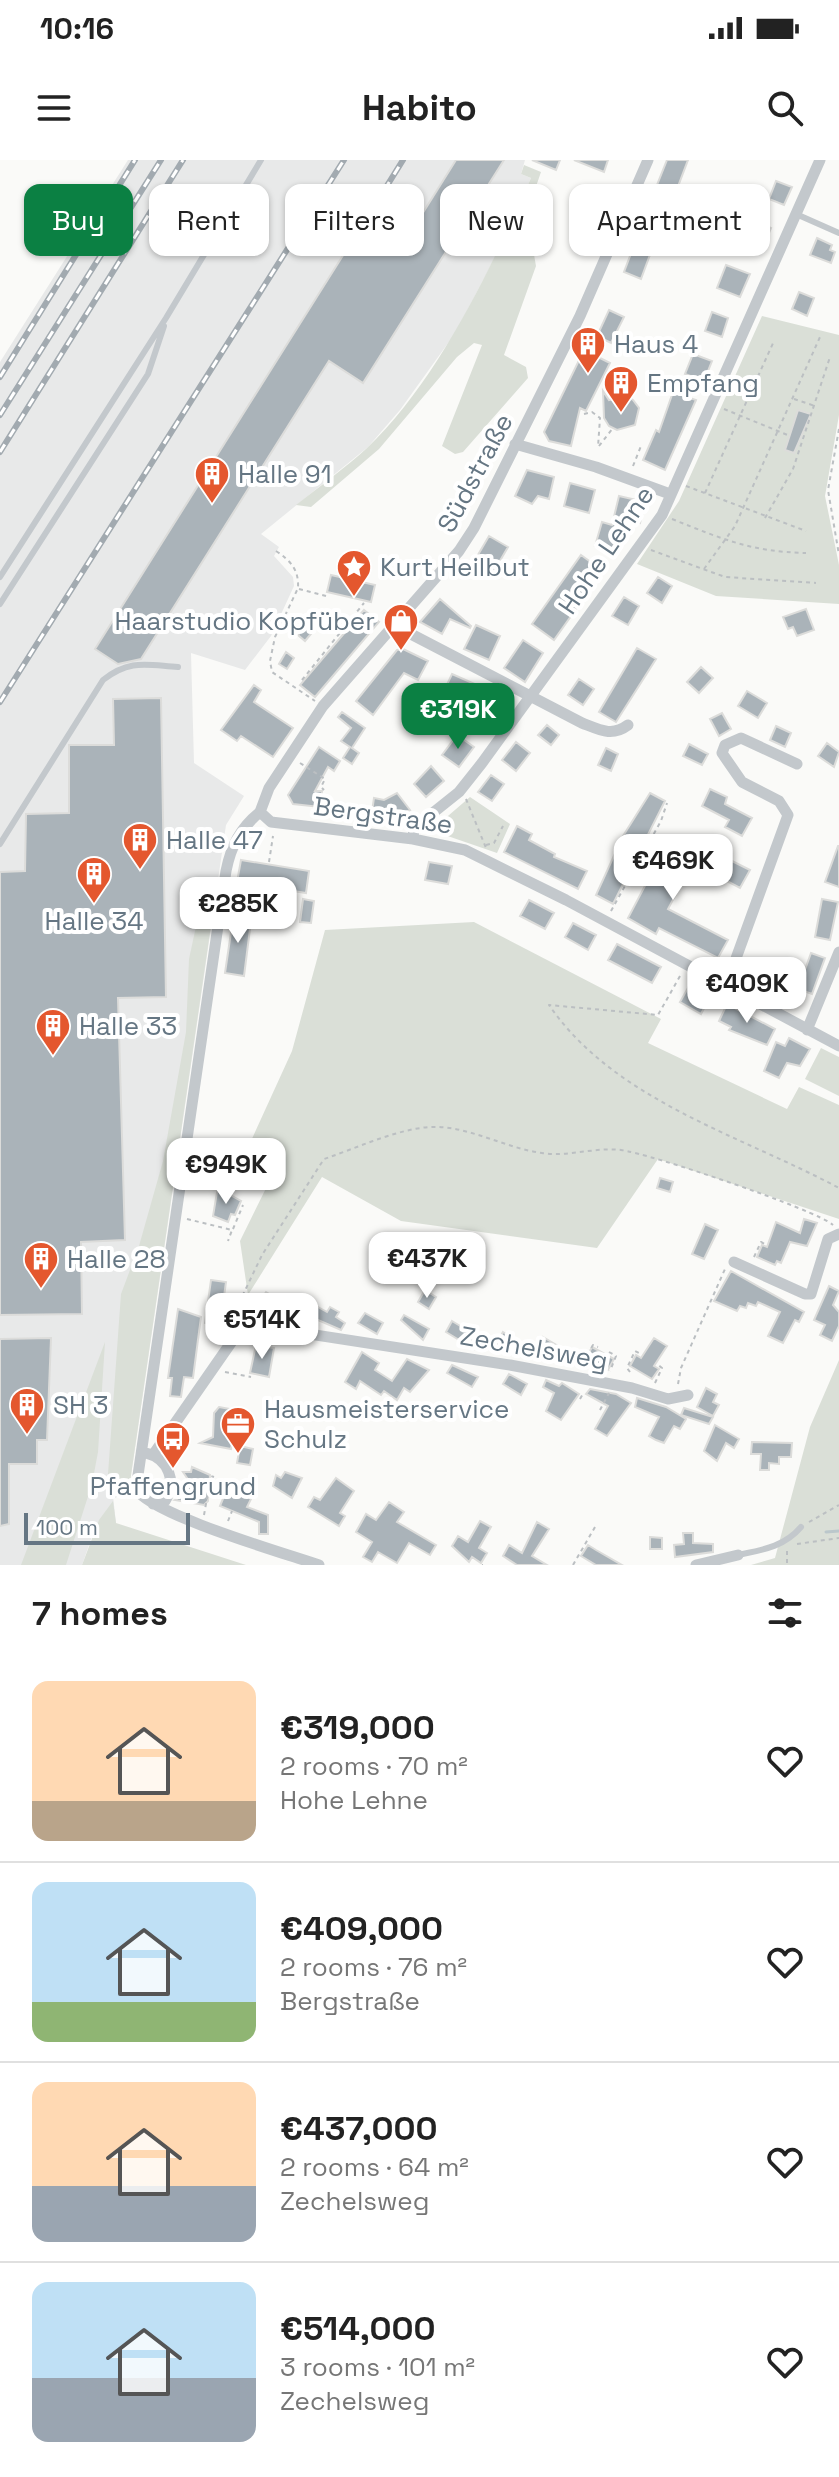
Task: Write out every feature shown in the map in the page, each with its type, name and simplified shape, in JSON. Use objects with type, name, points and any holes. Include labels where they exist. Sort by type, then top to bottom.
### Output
[{"type":"street","name":"Südstraße","points":[[136,1489],[147,1453],[226,871],[236,839],[246,823],[260,812],[269,788],[323,706],[459,551],[580,316],[648,160]]},
{"type":"street","name":"Hohe Lehne","points":[[413,839],[414,828],[450,800],[470,778],[648,535],[670,494],[820,160]]},
{"type":"street","points":[[515,444],[670,494]]},
{"type":"street","points":[[397,623],[407,632],[606,733],[619,732],[628,725]]},
{"type":"street","points":[[726,986],[788,815],[779,801],[742,782],[722,753],[725,745],[741,738],[797,764]]},
{"type":"street","name":"Bergstraße","points":[[260,812],[271,822],[413,839],[465,850],[485,858],[839,1046]]},
{"type":"street","points":[[807,1030],[839,952]]},
{"type":"street","points":[[730,1263],[811,1294],[828,1239],[837,1234]]},
{"type":"street","name":"Zechelsweg","points":[[147,1453],[215,1369],[244,1324],[610,1380],[668,1399],[688,1395]]},
{"type":"street","points":[[147,1453],[170,1472],[171,1492],[165,1501],[153,1504]]},
{"type":"street","points":[[136,1489],[142,1498],[153,1504],[319,1565]]},
{"type":"street","points":[[696,1565],[738,1555]]},
{"type":"lane","points":[[0,577],[166,318],[261,160]]},
{"type":"lane","points":[[796,214],[839,233]]},
{"type":"lane","points":[[0,604],[148,374],[166,318]]},
{"type":"lane","points":[[0,844],[103,680],[119,667],[134,664],[178,667]]},
{"type":"lane","points":[[112,1495],[136,1489]]},
{"type":"lane","points":[[738,1555],[772,1547],[793,1537],[801,1527]]},
{"type":"path","points":[[704,569],[727,541],[743,509],[820,337]]},
{"type":"path","points":[[705,493],[774,341]]},
{"type":"path","points":[[765,518],[793,469],[830,357]]},
{"type":"path","points":[[793,399],[816,406]]},
{"type":"path","points":[[720,408],[790,436]]},
{"type":"path","points":[[584,414],[592,412],[600,418],[598,447],[613,428]]},
{"type":"path","points":[[839,429],[828,490],[839,555]]},
{"type":"path","points":[[627,478],[641,446]]},
{"type":"path","points":[[686,486],[806,531]]},
{"type":"path","points":[[669,518],[765,552],[806,553]]},
{"type":"path","points":[[648,549],[725,577],[816,583]]},
{"type":"path","points":[[276,551],[297,571],[298,588],[275,637],[270,661],[272,672],[323,706]]},
{"type":"path","points":[[298,588],[326,596]]},
{"type":"path","points":[[302,680],[364,603]]},
{"type":"path","points":[[299,763],[325,779],[321,787],[324,790]]},
{"type":"path","points":[[465,797],[488,853]]},
{"type":"path","points":[[609,916],[645,845],[657,830],[667,803]]},
{"type":"path","points":[[485,846],[494,843],[503,826]]},
{"type":"path","points":[[269,862],[275,830]]},
{"type":"path","points":[[645,845],[676,862]]},
{"type":"path","points":[[682,971],[658,1015],[549,1005],[583,1049],[623,1076],[693,1119],[787,1160],[839,1188]]},
{"type":"path","points":[[239,1303],[269,1243],[324,1159],[430,1127],[477,1134],[542,1153],[622,1150],[646,1156],[824,1218],[833,1224],[837,1234]]},
{"type":"path","points":[[228,1241],[243,1205]]},
{"type":"path","points":[[190,1219],[232,1230]]},
{"type":"path","points":[[751,1264],[761,1242],[765,1244]]},
{"type":"path","points":[[678,1382],[689,1348],[730,1263]]},
{"type":"path","points":[[591,1377],[591,1368],[584,1360],[593,1345],[598,1347]]},
{"type":"path","points":[[630,1372],[627,1368],[635,1351],[641,1354]]},
{"type":"path","points":[[600,1410],[616,1356],[609,1352]]},
{"type":"path","points":[[653,1386],[662,1368],[657,1364]]},
{"type":"path","points":[[215,1369],[251,1377]]},
{"type":"path","points":[[203,1519],[211,1476],[214,1477]]},
{"type":"path","points":[[801,1527],[839,1505]]},
{"type":"path","points":[[573,1565],[595,1527]]},
{"type":"path","points":[[787,1565],[786,1545],[839,1538]]},
{"type":"shaded area","points":[[128,160],[525,160],[521,174],[531,178],[528,184],[440,184],[440,256],[496,256],[456,332],[400,410],[368,447],[261,534],[279,547],[274,556],[293,577],[294,586],[271,636],[245,670],[191,653],[194,763],[244,796],[226,825],[130,1482],[112,1487],[116,1523],[94,1531],[82,1565],[0,1565],[0,362],[67,256],[133,256],[133,184],[113,184]]},
{"type":"shaded area","points":[[524,165],[541,172],[537,184],[528,184],[531,178],[521,174]]},
{"type":"shaded area","points":[[495,256],[534,256],[536,266],[504,355],[526,367],[528,378],[463,452],[455,454],[442,446],[482,345],[474,343],[457,357],[379,449],[311,507],[296,505],[367,448],[393,421],[440,356]]},
{"type":"shaded area","points":[[762,316],[839,335],[839,415],[825,496],[839,565],[839,604],[716,596],[637,564],[679,501]]},
{"type":"shaded area","points":[[470,797],[510,824],[497,853],[436,832],[434,828]]},
{"type":"shaded area","points":[[217,884],[130,1482],[107,1488],[121,1294],[139,1246],[163,1161],[186,1032],[189,959],[204,889]]},
{"type":"shaded area","points":[[474,922],[661,1019],[648,1043],[787,1109],[799,1087],[839,1105],[839,1219],[658,1159],[597,1248],[401,1221],[322,1177],[248,1295],[240,1241],[274,1172],[240,1165],[292,1051],[325,930]]},
{"type":"shaded area","points":[[821,1048],[839,1057],[839,1096],[805,1079]]},
{"type":"shaded area","points":[[105,1342],[98,1452],[92,1484],[66,1565],[21,1565]]},
{"type":"shaded area","points":[[839,1360],[839,1565],[751,1565],[775,1558],[810,1427]]},
{"type":"shaded area","points":[[113,1501],[116,1523],[246,1565],[82,1565],[99,1520]]},
{"type":"building","name":"Halle 91","points":[[456,160],[504,160],[489,184],[441,184]]},
{"type":"building","points":[[532,160],[560,160],[556,170]]},
{"type":"building","points":[[574,160],[608,160],[604,172]]},
{"type":"building","points":[[667,160],[688,160],[679,184],[657,184]]},
{"type":"building","points":[[776,181],[792,187],[784,205],[770,199]]},
{"type":"building","name":"Halle 91","points":[[440,185],[440,256],[443,256],[363,383],[329,361],[141,659],[118,664],[95,649],[343,256],[424,256],[424,211]]},
{"type":"building","points":[[817,238],[832,245],[830,250],[835,252],[831,263],[810,255]]},
{"type":"building","points":[[630,256],[650,256],[641,279],[624,272]]},
{"type":"building","points":[[726,265],[750,274],[740,297],[717,288]]},
{"type":"building","points":[[799,292],[814,298],[807,316],[792,309]]},
{"type":"building","points":[[609,310],[624,317],[611,343],[597,336]]},
{"type":"building","points":[[712,312],[728,318],[722,337],[705,331]]},
{"type":"building","points":[[584,350],[610,363],[586,411],[580,408],[571,446],[549,441],[544,432]]},
{"type":"building","points":[[693,354],[712,361],[704,381],[685,374]]},
{"type":"building","name":"Empfang","points":[[603,391],[609,400],[626,396],[633,400],[639,408],[635,425],[617,430],[609,426],[604,418]]},
{"type":"building","points":[[673,392],[696,400],[665,470],[643,460],[656,430],[659,432]]},
{"type":"building","points":[[798,410],[811,414],[794,453],[785,450]]},
{"type":"building","points":[[527,470],[554,477],[549,499],[538,496],[532,504],[515,496]]},
{"type":"building","points":[[570,483],[595,490],[589,513],[564,506]]},
{"type":"building","points":[[619,496],[645,502],[640,523],[627,520],[617,553],[595,546],[602,522],[612,525]]},
{"type":"building","points":[[489,536],[508,547],[494,571],[475,560]]},
{"type":"building","points":[[581,555],[603,571],[554,640],[532,624]]},
{"type":"building","points":[[331,575],[375,585],[371,602],[327,592]]},
{"type":"building","points":[[658,577],[672,586],[662,603],[647,593]]},
{"type":"building","points":[[624,597],[639,606],[628,625],[612,616]]},
{"type":"building","points":[[440,599],[470,628],[450,619],[442,634],[420,622]]},
{"type":"building","points":[[806,609],[814,630],[797,636],[793,627],[788,629],[783,617]]},
{"type":"building","points":[[318,610],[326,616],[305,641],[298,635]]},
{"type":"building","points":[[364,610],[379,622],[315,697],[300,685]]},
{"type":"building","points":[[476,625],[500,636],[489,660],[464,649]]},
{"type":"building","points":[[523,640],[543,653],[525,682],[504,668]]},
{"type":"building","points":[[637,648],[656,659],[616,722],[599,712]]},
{"type":"building","points":[[403,649],[428,661],[418,680],[404,673],[373,715],[356,701],[397,650]]},
{"type":"building","points":[[286,652],[294,658],[287,669],[279,664]]},
{"type":"building","points":[[701,667],[713,678],[699,693],[687,682]]},
{"type":"building","points":[[452,674],[477,685],[458,726],[442,718],[452,697],[443,693]]},
{"type":"building","points":[[579,679],[594,689],[583,705],[568,695]]},
{"type":"building","points":[[254,685],[261,690],[254,702],[293,728],[273,757],[241,736],[237,741],[221,730]]},
{"type":"building","points":[[747,691],[767,703],[758,718],[738,706]]},
{"type":"building","points":[[489,692],[506,701],[507,706],[494,728],[473,716]]},
{"type":"building","points":[[161,698],[166,997],[118,998],[125,1240],[81,1242],[82,1314],[0,1315],[0,872],[25,871],[26,814],[69,813],[69,745],[114,745],[113,699]]},
{"type":"building","points":[[342,712],[365,728],[352,748],[359,753],[352,764],[343,758],[350,747],[341,741],[351,728],[338,717]]},
{"type":"building","points":[[722,713],[731,729],[719,736],[710,719]]},
{"type":"building","points":[[547,725],[559,735],[551,745],[538,735]]},
{"type":"building","points":[[776,726],[791,733],[785,747],[770,740]]},
{"type":"building","points":[[457,735],[474,747],[459,767],[442,755]]},
{"type":"building","points":[[516,742],[530,753],[516,771],[502,760]]},
{"type":"building","points":[[827,743],[839,752],[834,767],[818,756]]},
{"type":"building","points":[[689,744],[708,754],[702,765],[683,756]]},
{"type":"building","points":[[319,747],[340,761],[334,771],[328,767],[315,791],[322,791],[320,807],[293,804],[288,795]]},
{"type":"building","points":[[606,748],[618,754],[611,771],[598,765]]},
{"type":"building","points":[[431,766],[444,781],[426,797],[414,784]]},
{"type":"building","points":[[491,775],[504,784],[492,801],[478,792]]},
{"type":"building","points":[[710,789],[727,797],[725,804],[752,818],[742,836],[725,827],[729,820],[702,806]]},
{"type":"building","points":[[397,793],[410,810],[388,820],[371,818],[374,798],[384,800]]},
{"type":"building","points":[[650,793],[665,801],[613,904],[596,895],[623,836]]},
{"type":"building","points":[[517,826],[532,834],[529,840],[555,854],[554,857],[587,871],[578,889],[504,852]]},
{"type":"building","points":[[669,840],[697,855],[668,909],[728,940],[718,958],[659,928],[656,934],[628,918]]},
{"type":"building","points":[[839,846],[839,887],[825,882]]},
{"type":"building","points":[[241,860],[309,871],[306,893],[268,887],[268,891],[259,890],[259,886],[237,882]]},
{"type":"building","points":[[732,861],[750,870],[740,888],[723,879]]},
{"type":"building","points":[[429,862],[452,866],[448,884],[425,880]]},
{"type":"building","points":[[303,899],[314,901],[311,923],[300,922]]},
{"type":"building","points":[[822,899],[838,902],[830,940],[815,937]]},
{"type":"building","points":[[529,900],[554,913],[545,929],[520,916]]},
{"type":"building","points":[[234,912],[244,913],[243,920],[251,921],[244,976],[225,973]]},
{"type":"building","points":[[573,923],[596,935],[588,950],[565,937]]},
{"type":"building","points":[[617,944],[661,967],[652,983],[608,960]]},
{"type":"building","points":[[811,953],[825,958],[812,994],[798,989]]},
{"type":"building","points":[[765,977],[780,985],[773,998],[758,991]]},
{"type":"building","points":[[689,986],[710,997],[701,1014],[680,1002]]},
{"type":"building","points":[[727,1004],[775,1029],[767,1045],[729,1030],[731,1027],[719,1021]]},
{"type":"building","points":[[789,1038],[810,1049],[800,1066],[787,1063],[779,1078],[764,1071],[776,1042],[785,1046]]},
{"type":"building","points":[[660,1178],[673,1182],[670,1192],[657,1188]]},
{"type":"building","points":[[223,1191],[241,1201],[228,1222],[213,1216],[217,1192]]},
{"type":"building","points":[[804,1219],[817,1223],[807,1246],[790,1242],[781,1263],[777,1261],[775,1265],[757,1257],[762,1245],[767,1247],[776,1222],[800,1233]]},
{"type":"building","points":[[705,1224],[718,1230],[704,1259],[692,1254]]},
{"type":"building","points":[[731,1271],[804,1312],[799,1322],[795,1320],[783,1343],[768,1336],[780,1312],[758,1302],[756,1306],[748,1303],[746,1308],[740,1306],[737,1311],[714,1301]]},
{"type":"building","points":[[211,1280],[226,1282],[222,1311],[227,1312],[225,1327],[205,1323]]},
{"type":"building","points":[[829,1286],[839,1291],[833,1305],[839,1312],[839,1326],[832,1341],[820,1335],[825,1325],[814,1320]]},
{"type":"building","points":[[425,1290],[436,1297],[429,1309],[418,1302]]},
{"type":"building","points":[[266,1292],[291,1307],[285,1317],[260,1302]]},
{"type":"building","points":[[318,1307],[327,1312],[330,1307],[339,1312],[336,1317],[345,1323],[341,1330],[311,1317]]},
{"type":"building","points":[[178,1309],[201,1317],[193,1378],[184,1377],[181,1397],[170,1396],[172,1378],[168,1378]]},
{"type":"building","points":[[365,1313],[383,1323],[377,1334],[358,1323]]},
{"type":"building","points":[[404,1315],[429,1329],[423,1340],[401,1320]]},
{"type":"building","points":[[452,1321],[480,1338],[474,1349],[446,1332]]},
{"type":"building","points":[[503,1332],[522,1343],[515,1354],[497,1343]]},
{"type":"building","points":[[543,1337],[577,1357],[572,1366],[537,1348]]},
{"type":"building","points":[[51,1338],[47,1440],[37,1440],[37,1464],[9,1464],[9,1524],[0,1526],[0,1339]]},
{"type":"building","points":[[654,1338],[667,1346],[654,1366],[659,1369],[652,1379],[630,1366],[636,1355],[641,1358]]},
{"type":"building","points":[[256,1345],[274,1348],[269,1377],[250,1373]]},
{"type":"building","points":[[592,1347],[614,1359],[608,1370],[586,1358]]},
{"type":"building","points":[[362,1352],[379,1363],[375,1370],[392,1381],[407,1359],[429,1370],[410,1392],[404,1388],[397,1400],[384,1391],[381,1395],[360,1381],[356,1389],[345,1382]]},
{"type":"building","points":[[452,1365],[478,1377],[472,1387],[447,1373]]},
{"type":"building","points":[[509,1374],[527,1384],[521,1395],[503,1384]]},
{"type":"building","points":[[546,1380],[559,1386],[562,1383],[579,1394],[561,1420],[546,1411],[554,1393],[543,1387]]},
{"type":"building","points":[[706,1388],[717,1394],[713,1402],[719,1405],[713,1416],[697,1407]]},
{"type":"building","points":[[590,1389],[616,1394],[631,1403],[607,1436],[595,1429],[608,1406],[586,1394]]},
{"type":"building","points":[[637,1398],[666,1407],[686,1419],[680,1429],[674,1426],[664,1443],[656,1440],[649,1436],[659,1417],[635,1407]]},
{"type":"building","points":[[219,1407],[230,1409],[229,1414],[237,1416],[231,1449],[200,1443],[213,1437],[214,1413]]},
{"type":"building","points":[[684,1408],[713,1417],[709,1424],[681,1415]]},
{"type":"building","points":[[715,1425],[739,1439],[734,1448],[726,1443],[717,1461],[704,1451]]},
{"type":"building","points":[[752,1442],[792,1443],[791,1457],[779,1457],[779,1464],[769,1463],[769,1470],[760,1470],[761,1454],[751,1454]]},
{"type":"building","points":[[240,1446],[253,1449],[250,1465],[237,1463]]},
{"type":"building","points":[[192,1467],[210,1475],[208,1501],[204,1505],[175,1500],[187,1493],[189,1481],[183,1472],[191,1472]]},
{"type":"building","points":[[285,1472],[302,1478],[292,1498],[273,1486],[276,1475],[281,1478]]},
{"type":"building","points":[[336,1478],[354,1491],[340,1513],[345,1516],[339,1526],[308,1507],[314,1497],[320,1500]]},
{"type":"building","points":[[227,1489],[246,1494],[251,1499],[247,1507],[268,1515],[268,1534],[259,1534],[259,1522],[220,1506]]},
{"type":"building","points":[[389,1502],[404,1512],[397,1522],[436,1545],[430,1555],[409,1543],[397,1563],[378,1552],[372,1562],[363,1557],[372,1542],[356,1532],[366,1514],[376,1520]]},
{"type":"building","points":[[480,1521],[491,1527],[479,1548],[487,1553],[481,1563],[472,1557],[469,1562],[452,1546],[458,1536],[468,1542]]},
{"type":"building","points":[[537,1522],[549,1529],[532,1556],[547,1565],[517,1565],[503,1556],[509,1545],[522,1553]]},
{"type":"building","points":[[683,1533],[693,1533],[693,1543],[713,1544],[713,1552],[675,1557],[674,1545],[684,1544]]},
{"type":"building","points":[[650,1537],[662,1538],[662,1549],[650,1549]]},
{"type":"building","points":[[588,1545],[622,1565],[596,1565],[581,1556]]},
{"type":"waterway","points":[[826,1532],[839,1531]]},
{"type":"railway","points":[[0,377],[135,160]]},
{"type":"railway","points":[[0,415],[161,160]]},
{"type":"railway","points":[[0,452],[183,160]]},
{"type":"railway","points":[[0,702],[344,160]]},
{"type":"railway","points":[[388,184],[403,160]]},
{"type":"place","name":"Haus 4","points":[[588,375]]},
{"type":"place","name":"Empfang","points":[[621,414]]},
{"type":"place","name":"Halle 91","points":[[212,505]]},
{"type":"place","name":"Kurt Heilbut","points":[[354,598]]},
{"type":"place","name":"Haarstudio Kopfüber","points":[[401,652]]},
{"type":"place","name":"Halle 47","points":[[140,871]]},
{"type":"place","name":"Halle 34","points":[[94,905]]},
{"type":"place","name":"Halle 33","points":[[53,1057]]},
{"type":"place","name":"Halle 28","points":[[41,1290]]},
{"type":"place","name":"SH 3","points":[[27,1436]]},
{"type":"place","name":"Hausmeisterservice Schulz","points":[[238,1455]]},
{"type":"place","name":"Pfaffengrund","points":[[173,1470]]}]
